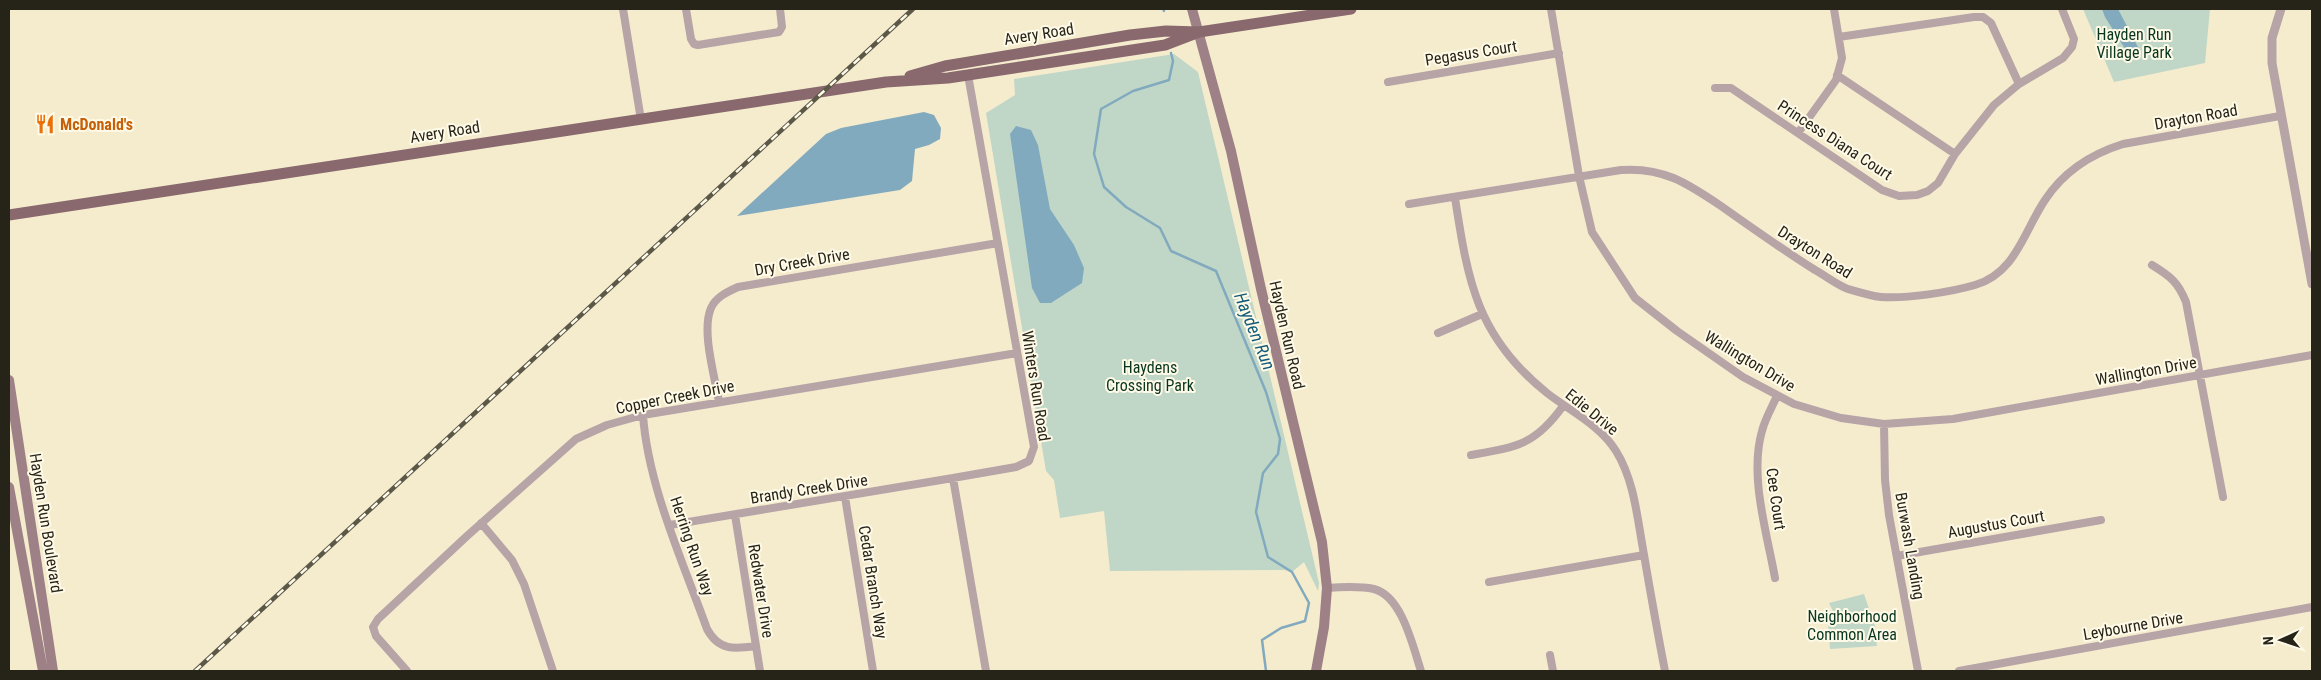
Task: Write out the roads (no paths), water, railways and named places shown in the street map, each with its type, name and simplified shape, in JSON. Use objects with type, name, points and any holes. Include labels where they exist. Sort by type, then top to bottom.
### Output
[{"type":"main road","name":"Hayden Run Road","points":[[1192,9],[1231,151],[1263,298],[1322,542],[1326,588],[1324,627],[1316,671]]},
{"type":"main road","name":"Avery Road","points":[[886,82],[945,66],[1130,35],[1166,31],[1199,32],[1352,9]]},
{"type":"main road","name":"Avery Road","points":[[9,214],[886,82],[968,75],[1165,44],[1199,32]]},
{"type":"main road","name":"Hayden Run Boulevard","points":[[9,380],[53,671]]},
{"type":"main road","name":"Hayden Run Boulevard","points":[[9,487],[43,671]]},
{"type":"street","points":[[623,9],[641,120]]},
{"type":"street","points":[[686,9],[691,39],[694,44],[779,32],[782,27],[780,9]]},
{"type":"street","name":"Wallington Drive","points":[[1552,9],[1579,176],[1592,232],[1635,298],[1677,331],[1743,377],[1777,396],[1841,418],[1884,424],[1953,419],[2312,354]]},
{"type":"street","points":[[1798,133],[1836,80],[1842,58],[1834,9]]},
{"type":"street","name":"Princess Diana Court","points":[[1715,88],[1731,88],[1882,190],[1899,196],[1917,195],[1928,191],[1938,183],[1955,154],[1994,106],[2019,84],[2063,58],[2072,47],[2074,40],[2062,9]]},
{"type":"street","points":[[2282,9],[2272,38],[2272,58],[2280,116],[2312,284]]},
{"type":"street","points":[[1839,37],[1974,16],[1983,17],[1991,23],[2019,84]]},
{"type":"street","name":"Pegasus Court","points":[[1388,82],[1559,53]]},
{"type":"street","name":"Winters Run Road","points":[[953,478],[1016,467],[1029,461],[1034,448],[968,75]]},
{"type":"street","points":[[1837,75],[1955,154]]},
{"type":"street","name":"Drayton Road","points":[[1409,204],[1455,198],[1579,176],[1640,169],[1659,172],[1694,188],[1796,258],[1846,288],[1880,297],[1914,296],[1975,285],[2000,271],[2019,249],[2052,189],[2071,170],[2101,151],[2123,144],[2280,116]]},
{"type":"street","name":"Edie Drive","points":[[1455,198],[1465,257],[1475,298],[1498,342],[1532,381],[1563,406],[1585,420],[1616,450],[1630,482],[1665,671]]},
{"type":"street","name":"Dry Creek Drive","points":[[719,402],[707,329],[711,308],[726,292],[738,287],[998,244]]},
{"type":"street","points":[[2152,265],[2167,274],[2180,286],[2186,302],[2224,497]]},
{"type":"street","points":[[1438,333],[1482,314]]},
{"type":"street","name":"Copper Creek Drive","points":[[407,671],[376,636],[374,627],[378,619],[481,523],[576,439],[607,425],[643,415],[1017,353]]},
{"type":"street","name":"Cee Court","points":[[1775,578],[1757,478],[1757,463],[1762,431],[1777,396]]},
{"type":"street","points":[[1471,455],[1509,448],[1533,439],[1563,406]]},
{"type":"street","name":"Herring Run Way","points":[[643,415],[645,439],[651,469],[712,638],[720,645],[730,649],[756,646]]},
{"type":"street","name":"Burwash Landing","points":[[1884,424],[1885,480],[1918,671]]},
{"type":"street","points":[[953,478],[986,671]]},
{"type":"street","name":"Brandy Creek Drive","points":[[670,525],[953,478]]},
{"type":"street","name":"Cedar Branch Way","points":[[845,497],[873,671]]},
{"type":"street","name":"Redwater Drive","points":[[735,515],[760,671]]},
{"type":"street","name":"Augustus Court","points":[[1897,556],[2101,520]]},
{"type":"street","points":[[481,523],[512,560],[524,584],[553,671]]},
{"type":"street","points":[[1489,582],[1644,555]]},
{"type":"street","points":[[1326,588],[1374,589],[1385,594],[1394,602],[1402,617],[1421,671]]},
{"type":"street","name":"Leybourne Drive","points":[[1959,671],[2312,608]]},
{"type":"street","points":[[1550,655],[1553,671]]},
{"type":"water","points":[[2102,9],[2118,9],[2140,51],[2129,55]]},
{"type":"water","points":[[924,112],[934,115],[941,128],[940,139],[915,149],[912,181],[900,190],[737,216],[826,134],[841,128]]},
{"type":"water","points":[[1016,126],[1031,130],[1038,145],[1050,209],[1074,245],[1084,268],[1082,283],[1051,303],[1040,303],[1032,288],[1010,134]]},
{"type":"waterway","name":"Hayden Run","points":[[1171,53],[1173,61],[1169,80],[1133,91],[1101,109],[1094,154],[1104,187],[1126,207],[1160,228],[1171,251],[1216,271],[1266,392],[1280,439],[1278,454],[1263,473],[1256,512],[1268,557],[1292,572],[1309,603],[1305,621],[1281,628],[1262,640],[1266,671]]},
{"type":"railway","points":[[195,671],[913,9]]},
{"type":"place","name":"McDonald's","points":[[45,124]]},
{"type":"park label","name":"Hayden Run Village Park","points":[[2134,43]]},
{"type":"park label","name":"Haydens Crossing Park","points":[[1150,376]]},
{"type":"park label","name":"Neighborhood Common Area","points":[[1852,625]]}]
